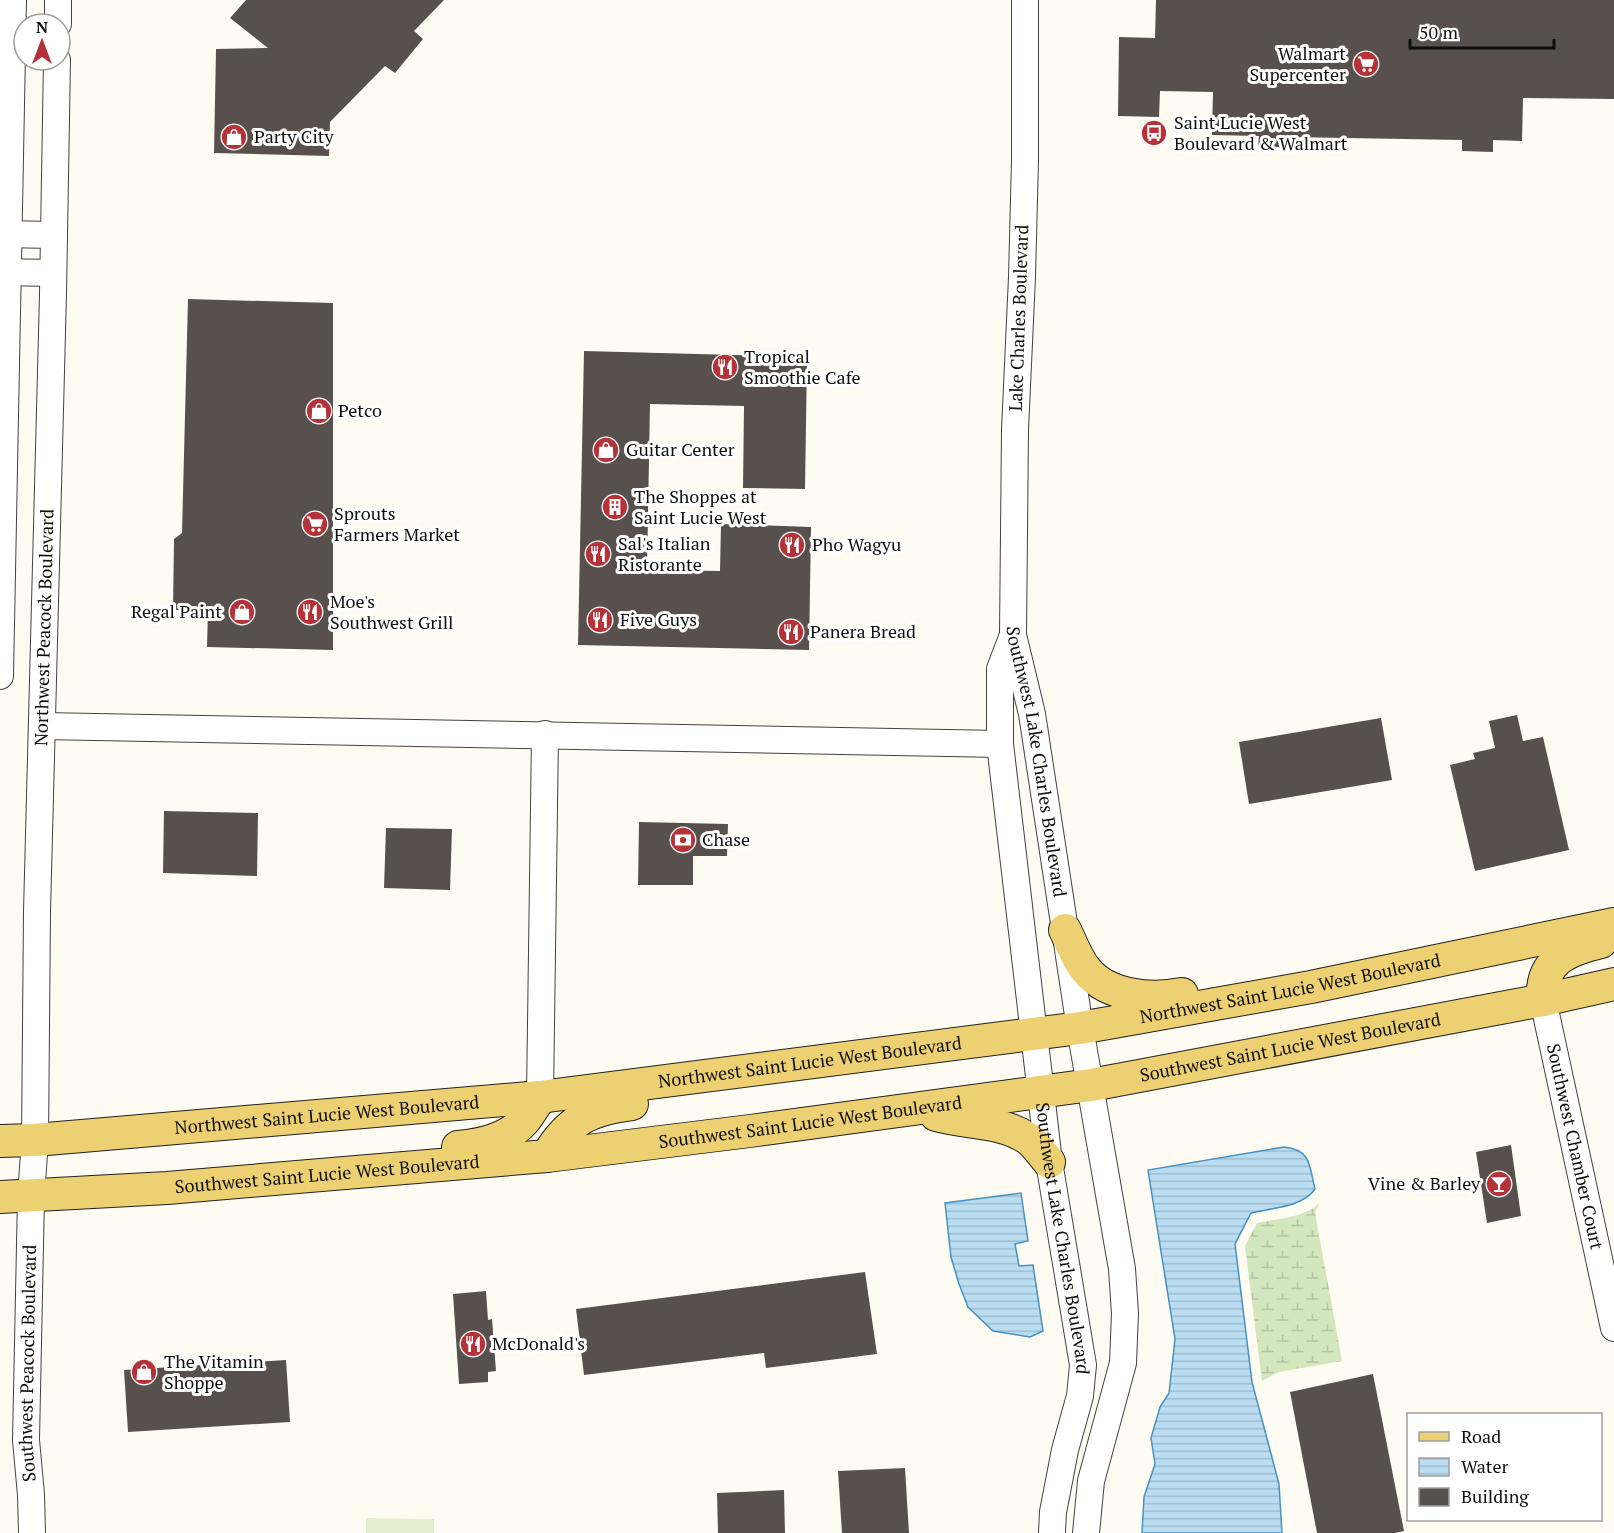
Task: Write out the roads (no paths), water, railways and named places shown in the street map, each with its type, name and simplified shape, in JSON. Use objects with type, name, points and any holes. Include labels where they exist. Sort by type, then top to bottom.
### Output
[{"type":"main road","name":"Northwest Saint Lucie West Boulevard","points":[[0,1141],[35,1140],[540,1097],[1080,1028],[1347,979],[1614,924]]},
{"type":"main road","points":[[1065,930],[1079,960],[1096,980],[1121,991],[1140,995],[1169,997],[1289,976],[1347,979]]},
{"type":"main road","points":[[1543,1000],[1544,980],[1556,962],[1576,948],[1614,940]]},
{"type":"main road","name":"Southwest Saint Lucie West Boulevard","points":[[0,1197],[167,1188],[547,1156],[750,1131],[1091,1085],[1543,1000],[1614,984]]},
{"type":"main road","points":[[547,1156],[556,1140],[568,1126],[590,1113],[613,1106],[898,1069],[923,1048]]},
{"type":"main road","points":[[167,1188],[205,1170],[467,1146],[494,1141],[523,1122],[540,1097]]},
{"type":"main road","points":[[915,1109],[950,1119],[1004,1127],[1028,1138],[1049,1162]]},
{"type":"street","points":[[0,676],[4,234],[13,0]]},
{"type":"street","name":"Lake Charles Boulevard","points":[[1013,635],[1015,430],[1024,183],[1025,0]]},
{"type":"street","name":"Northwest Peacock Boulevard","points":[[31,1196],[35,1140],[37,912],[57,72]]},
{"type":"street","points":[[4,234],[54,235]]},
{"type":"street","points":[[4,272],[53,273]]},
{"type":"street","name":"Southwest Lake Charles Boulevard","points":[[1013,635],[1000,669],[1000,744],[1049,1162],[1083,1365],[1080,1396],[1065,1450],[1053,1512],[1052,1533]]},
{"type":"street","name":"Southwest Lake Charles Boulevard","points":[[1013,635],[1032,714],[1080,1028],[1122,1269],[1125,1313],[1123,1363],[1091,1481],[1086,1533]]},
{"type":"street","points":[[42,726],[1000,744]]},
{"type":"street","points":[[540,1097],[545,734]]},
{"type":"street","name":"Southwest Chamber Court","points":[[1543,1000],[1614,1328]]},
{"type":"street","name":"Southwest Peacock Boulevard","points":[[31,1196],[26,1440],[32,1533]]},
{"type":"water","points":[[1284,1147],[1300,1152],[1308,1160],[1315,1189],[1303,1200],[1295,1203],[1251,1213],[1235,1244],[1252,1382],[1279,1484],[1282,1533],[1142,1533],[1144,1497],[1155,1464],[1151,1438],[1160,1407],[1169,1393],[1175,1339],[1148,1170]]},
{"type":"water","points":[[1021,1193],[1028,1241],[1015,1244],[1019,1266],[1033,1265],[1043,1331],[1030,1337],[993,1331],[968,1307],[951,1257],[945,1203]]},
{"type":"place","name":"Walmart Supercenter","points":[[1366,64]]},
{"type":"place","name":"Saint Lucie West Boulevard & Walmart","points":[[1154,133]]},
{"type":"place","name":"Party City","points":[[234,137]]},
{"type":"place","name":"Tropical Smoothie Cafe","points":[[725,367]]},
{"type":"place","name":"Petco","points":[[319,411]]},
{"type":"place","name":"Guitar Center","points":[[606,450]]},
{"type":"place","name":"The Shoppes at Saint Lucie West","points":[[615,507]]},
{"type":"place","name":"Sprouts Farmers Market","points":[[315,524]]},
{"type":"place","name":"Pho Wagyu","points":[[792,545]]},
{"type":"place","name":"Sal's Italian Ristorante","points":[[598,554]]},
{"type":"place","name":"Regal Paint","points":[[242,612]]},
{"type":"place","name":"Moe's Southwest Grill","points":[[310,612]]},
{"type":"place","name":"Five Guys","points":[[600,620]]},
{"type":"place","name":"Panera Bread","points":[[791,632]]},
{"type":"place","name":"Chase","points":[[683,840]]},
{"type":"place","name":"Vine & Barley","points":[[1499,1184]]},
{"type":"place","name":"McDonald's","points":[[473,1344]]},
{"type":"place","name":"The Vitamin Shoppe","points":[[144,1372]]}]
